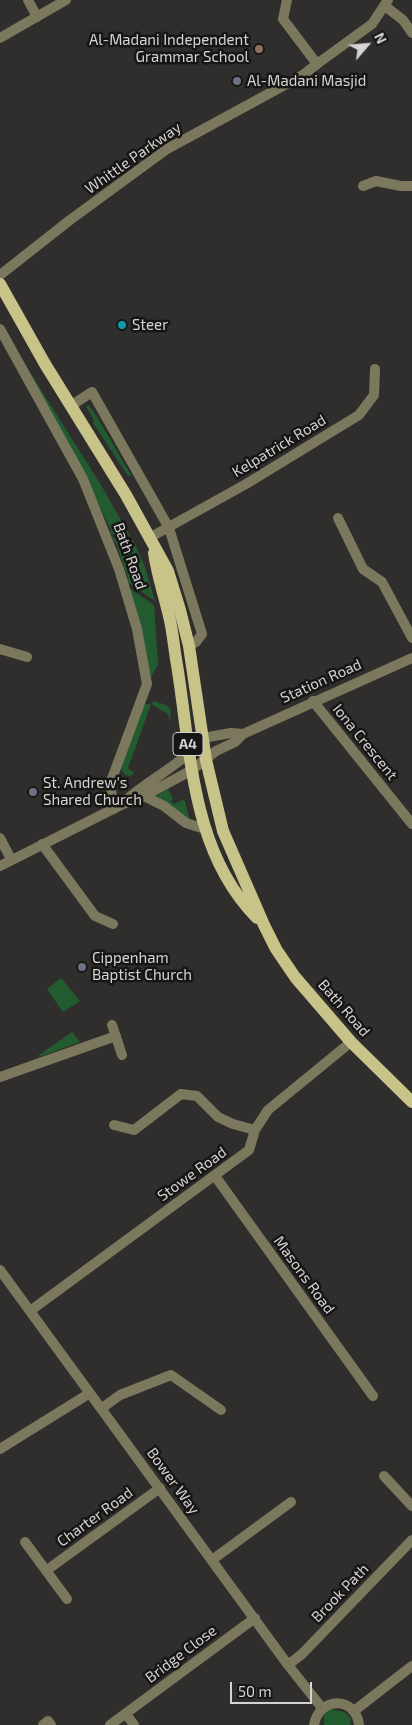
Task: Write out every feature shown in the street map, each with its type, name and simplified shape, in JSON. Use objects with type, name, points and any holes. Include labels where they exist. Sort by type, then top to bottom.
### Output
[{"type":"main road","name":"Bath Road","points":[[0,284],[45,364],[126,495],[168,572],[189,646],[206,760],[223,831],[276,949],[295,977],[351,1042],[412,1102]]},
{"type":"main road","name":"Bath Road","points":[[151,542],[157,575],[169,618],[189,753],[205,828],[222,869],[241,902],[264,925]]},
{"type":"street","points":[[28,0],[37,16]]},
{"type":"street","points":[[0,38],[66,0]]},
{"type":"street","points":[[287,0],[283,19],[316,64]]},
{"type":"street","name":"Whittle Parkway","points":[[0,275],[166,149],[303,75],[372,24],[386,3],[403,20],[412,33]]},
{"type":"street","points":[[363,186],[376,181],[401,186],[412,186]]},
{"type":"street","name":"Bath Road","points":[[0,329],[83,479],[119,568],[137,629],[147,684],[110,784],[118,806]]},
{"type":"street","name":"Kelpatrick Road","points":[[151,542],[169,528],[246,484],[359,415],[374,395],[375,369]]},
{"type":"street","points":[[72,405],[92,392],[169,528],[202,634],[196,642],[189,646]]},
{"type":"street","points":[[338,518],[363,569],[382,582],[412,638]]},
{"type":"street","points":[[0,649],[27,656]]},
{"type":"street","name":"Station Road","points":[[118,806],[144,796],[192,770],[216,751],[235,742],[243,734],[412,658]]},
{"type":"street","name":"Iona Crescent","points":[[313,701],[412,824]]},
{"type":"street","name":"Station Road","points":[[203,738],[232,733],[243,734]]},
{"type":"street","points":[[0,866],[118,806],[139,788],[175,765],[203,738]]},
{"type":"street","points":[[144,796],[164,806],[186,823],[205,828]]},
{"type":"street","points":[[0,838],[11,859]]},
{"type":"street","points":[[42,844],[95,916],[113,924]]},
{"type":"street","points":[[112,1025],[122,1056]]},
{"type":"street","points":[[0,1077],[116,1036]]},
{"type":"street","name":"Stowe Road","points":[[30,1311],[249,1150],[255,1130],[268,1110],[351,1042]]},
{"type":"street","points":[[114,1125],[134,1130],[181,1094],[197,1096],[218,1117],[233,1124],[255,1130]]},
{"type":"street","name":"Masons Road","points":[[214,1176],[373,1391]]},
{"type":"street","name":"Bower Way","points":[[1,1274],[102,1408],[288,1665],[322,1708]]},
{"type":"street","points":[[102,1408],[120,1395],[171,1376],[221,1410]]},
{"type":"street","points":[[0,1449],[90,1393]]},
{"type":"street","points":[[384,1476],[412,1506]]},
{"type":"street","name":"Charter Road","points":[[47,1570],[160,1488]]},
{"type":"street","points":[[212,1560],[291,1502]]},
{"type":"street","name":"Brook Path","points":[[288,1665],[302,1654],[412,1540]]},
{"type":"street","points":[[25,1542],[67,1599]]},
{"type":"street","name":"Bridge Close","points":[[110,1725],[255,1618]]},
{"type":"street","points":[[354,1711],[412,1666]]},
{"type":"street","points":[[314,1725],[317,1715],[328,1704],[342,1704],[354,1711],[359,1725]]},
{"type":"street","points":[[126,1714],[134,1725]]},
{"type":"street","points":[[43,1725],[48,1721],[51,1725]]},
{"type":"green space","points":[[16,350],[101,485],[130,536],[109,534],[111,530],[70,447]]},
{"type":"green space","points":[[88,405],[131,475],[128,476],[93,423],[94,420],[86,407]]},
{"type":"green space","points":[[111,537],[133,540],[145,567],[155,601],[126,581],[128,578],[116,543]]},
{"type":"green space","points":[[129,588],[154,605],[158,665],[149,680]]},
{"type":"green space","points":[[154,701],[171,709],[170,722],[168,714],[151,704]]},
{"type":"green space","points":[[143,704],[151,704],[128,768],[134,773],[130,776],[125,775],[121,769]]},
{"type":"green space","points":[[168,789],[173,798],[171,801],[174,804],[184,799],[190,820],[156,796]]},
{"type":"green space","points":[[61,978],[80,1001],[63,1012],[47,989]]},
{"type":"green space","points":[[72,1032],[80,1042],[39,1057],[39,1055]]},
{"type":"green space","points":[[330,1709],[345,1712],[351,1719],[350,1725],[324,1725],[324,1715]]},
{"type":"place","name":"Al-Madani Independent Grammar School","points":[[259,49]]},
{"type":"place","name":"Al-Madani Masjid","points":[[237,81]]},
{"type":"place","name":"Steer","points":[[122,325]]},
{"type":"place","name":"St. Andrew's Shared Church","points":[[33,792]]},
{"type":"place","name":"Cippenham Baptist Church","points":[[82,967]]}]
